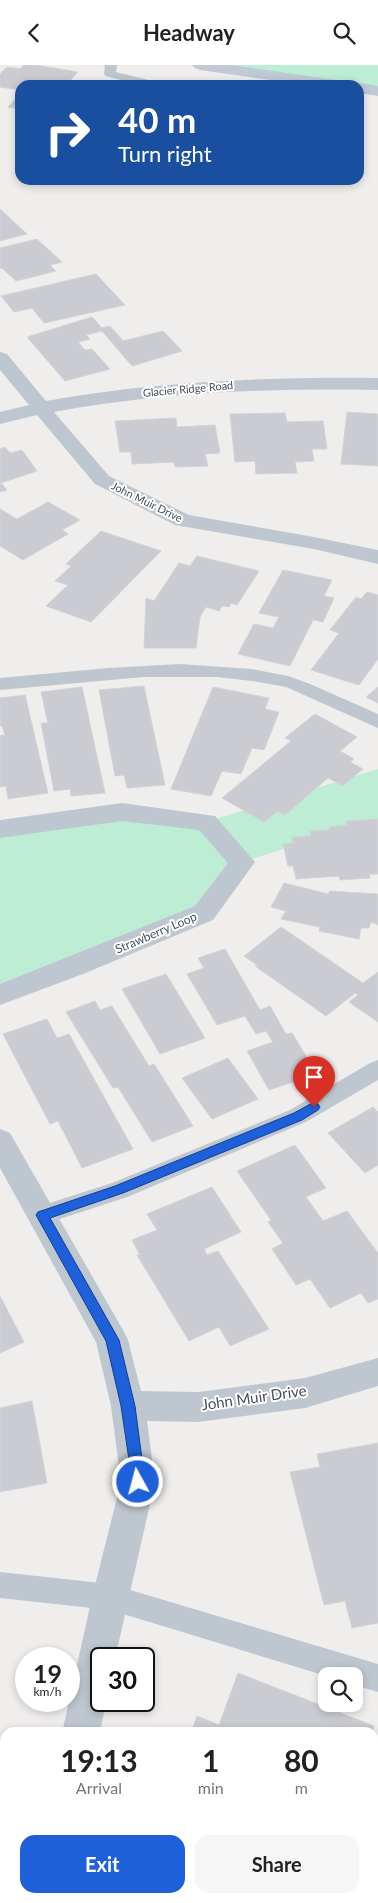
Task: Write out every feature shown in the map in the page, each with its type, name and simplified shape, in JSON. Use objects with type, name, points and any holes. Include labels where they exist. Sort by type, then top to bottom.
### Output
[{"type":"street","points":[[200,65],[302,80]]},
{"type":"street","points":[[364,89],[378,91]]},
{"type":"street","name":"John Muir Drive","points":[[0,358],[54,426],[102,480],[183,520],[314,543],[378,557]]},
{"type":"street","name":"Glacier Ridge Road","points":[[0,418],[40,407],[189,387],[310,383],[378,384]]},
{"type":"street","name":"Strawberry Loop","points":[[0,829],[122,812],[206,822],[242,862],[204,913],[0,995]]},
{"type":"street","points":[[0,1141],[112,1340],[128,1406],[138,1482],[110,1597],[83,1727]]},
{"type":"street","name":"John Muir Drive","points":[[128,1406],[198,1407],[305,1393],[378,1372]]},
{"type":"lane","points":[[111,65],[110,74],[134,80]]},
{"type":"lane","points":[[0,684],[134,671],[198,671],[238,674],[289,682],[348,706],[378,722]]},
{"type":"lane","points":[[42,1215],[119,1190],[298,1116],[378,1069]]},
{"type":"lane","points":[[0,1585],[110,1597],[378,1678]]},
{"type":"green space","points":[[200,65],[378,65],[378,91],[364,89],[364,80],[302,80]]},
{"type":"green space","points":[[378,769],[378,820],[242,862],[204,913],[0,995],[0,829],[122,812],[206,822]]},
{"type":"building","points":[[24,65],[36,65],[78,72],[71,80],[15,80],[15,89],[0,87],[0,74],[7,67],[20,69]]},
{"type":"building","points":[[15,99],[15,108],[8,107]]},
{"type":"building","points":[[0,209],[27,234],[0,241]]},
{"type":"building","points":[[37,239],[62,262],[50,265],[56,271],[16,281],[2,268],[0,269],[0,248]]},
{"type":"building","points":[[96,274],[125,305],[44,323],[32,308],[14,312],[1,296]]},
{"type":"building","points":[[92,317],[102,328],[110,326],[123,341],[163,331],[182,351],[132,366],[102,331],[86,335],[90,339],[78,342],[85,350],[92,349],[110,369],[65,381],[27,337]]},
{"type":"building","points":[[347,412],[378,414],[378,466],[341,464]]},
{"type":"building","points":[[285,413],[287,422],[323,421],[327,449],[312,449],[314,461],[295,462],[297,473],[256,474],[255,461],[235,462],[230,414]]},
{"type":"building","points":[[176,418],[177,427],[215,425],[220,453],[205,454],[208,466],[175,467],[174,462],[132,464],[131,452],[120,452],[115,421]]},
{"type":"building","points":[[5,447],[10,453],[22,450],[37,471],[1,483],[7,490],[0,492],[0,449]]},
{"type":"building","points":[[48,502],[80,520],[62,530],[68,534],[23,560],[0,546],[0,509],[17,519]]},
{"type":"building","points":[[101,531],[161,551],[91,622],[46,606],[68,585],[55,581],[71,566],[66,564]]},
{"type":"building","points":[[197,556],[259,571],[237,605],[231,603],[229,607],[222,606],[219,611],[206,607],[200,617],[196,648],[144,648],[146,598],[154,601],[179,563],[190,566]]},
{"type":"building","points":[[283,570],[332,580],[324,596],[334,598],[323,622],[313,620],[290,666],[238,654],[254,624],[273,628],[279,617],[259,613]]},
{"type":"building","points":[[367,592],[378,595],[378,659],[359,685],[311,670],[339,633],[330,630],[356,597],[361,599]]},
{"type":"building","points":[[144,686],[165,785],[127,788],[124,775],[115,776],[99,690]]},
{"type":"building","points":[[82,687],[105,793],[71,796],[70,789],[54,791],[41,723],[48,723],[41,692]]},
{"type":"building","points":[[213,687],[269,698],[265,709],[279,712],[264,750],[252,748],[241,774],[222,771],[211,796],[171,789]]},
{"type":"building","points":[[378,687],[378,703],[366,697]]},
{"type":"building","points":[[25,695],[48,793],[8,799],[6,786],[0,787],[0,736],[5,735],[2,726],[0,726],[0,698]]},
{"type":"building","points":[[315,714],[357,737],[340,751],[354,759],[350,762],[363,769],[343,786],[328,778],[285,815],[278,811],[264,822],[222,798],[291,741],[285,738]]},
{"type":"building","points":[[378,819],[378,874],[369,874],[370,878],[340,880],[339,876],[296,879],[293,866],[288,866],[283,844],[293,843],[292,837],[311,836],[310,831],[329,830],[329,827],[347,825],[346,821]]},
{"type":"building","points":[[284,883],[328,894],[330,891],[378,894],[378,925],[371,922],[369,928],[361,928],[359,939],[319,931],[320,927],[281,919],[286,911],[271,907]]},
{"type":"building","points":[[281,927],[363,983],[378,972],[378,1022],[349,1002],[358,995],[355,993],[326,1016],[255,966],[257,965],[244,956]]},
{"type":"building","points":[[225,949],[260,1010],[270,1006],[286,1034],[292,1033],[317,1074],[269,1090],[247,1051],[273,1042],[266,1031],[256,1034],[245,1016],[217,1025],[187,974],[204,968],[198,958]]},
{"type":"building","points":[[166,974],[205,1038],[160,1054],[122,989]]},
{"type":"building","points":[[95,1001],[100,1010],[112,1006],[149,1066],[154,1064],[193,1126],[152,1142],[118,1087],[113,1088],[66,1012]]},
{"type":"building","points":[[47,1019],[57,1038],[69,1034],[133,1149],[82,1168],[58,1121],[50,1124],[3,1034]]},
{"type":"building","points":[[228,1058],[258,1099],[212,1119],[182,1078]]},
{"type":"building","points":[[373,1107],[378,1112],[378,1165],[365,1173],[328,1133]]},
{"type":"building","points":[[295,1145],[326,1188],[306,1197],[323,1221],[347,1211],[378,1253],[378,1299],[368,1303],[361,1293],[330,1308],[310,1279],[296,1285],[272,1249],[283,1243],[268,1222],[271,1220],[237,1171]]},
{"type":"building","points":[[212,1187],[241,1232],[204,1249],[207,1255],[218,1251],[269,1329],[230,1346],[219,1327],[189,1341],[137,1255],[140,1255],[132,1240],[157,1230],[147,1214]]},
{"type":"building","points":[[0,1296],[24,1342],[0,1353]]},
{"type":"building","points":[[32,1401],[47,1483],[0,1492],[0,1408]]},
{"type":"building","points":[[378,1443],[378,1623],[352,1628],[345,1601],[324,1605],[290,1472],[320,1467],[317,1454]]},
{"type":"building","points":[[238,1673],[318,1704],[318,1712],[338,1712],[374,1726],[193,1727],[197,1716],[219,1725]]},
{"type":"route","points":[[138,1482],[128,1406],[112,1340],[42,1215],[119,1190],[298,1116],[314,1107]]}]
